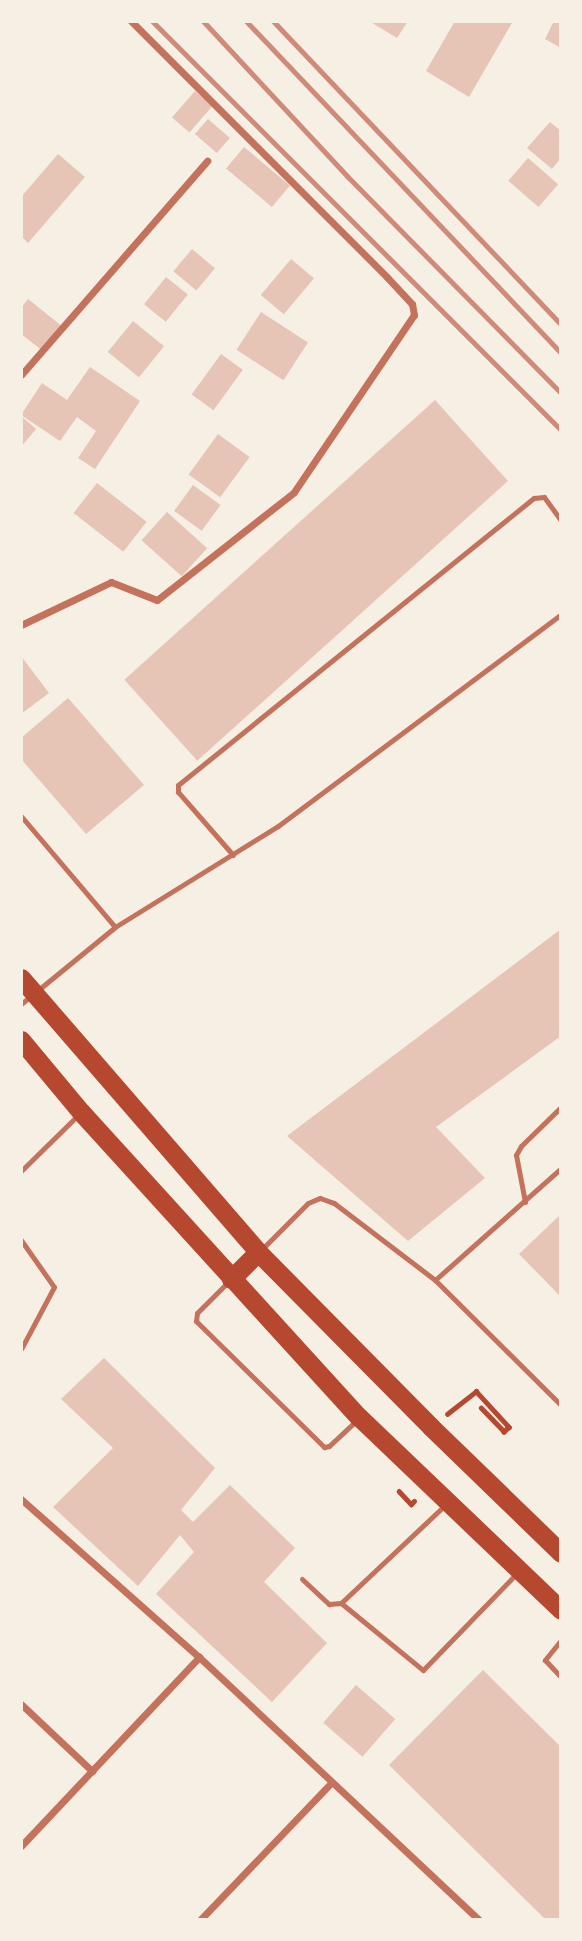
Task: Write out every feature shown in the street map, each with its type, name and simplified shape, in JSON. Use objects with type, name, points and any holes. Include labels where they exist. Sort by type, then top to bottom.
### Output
[{"type":"highway","points":[[25,992],[258,1252],[431,1427],[561,1553]]},
{"type":"highway","points":[[21,1040],[81,1112],[359,1417],[446,1504],[561,1609]]},
{"type":"highway","points":[[231,1279],[258,1252]]},
{"type":"street","points":[[21,625],[111,582],[156,600],[294,492],[414,315],[412,304],[387,277],[131,21]]},
{"type":"street","points":[[21,376],[206,161]]},
{"type":"street","points":[[21,1499],[199,1657],[479,1920]]},
{"type":"street","points":[[21,1846],[199,1657]]},
{"type":"street","points":[[21,1704],[92,1771]]},
{"type":"street","points":[[200,1920],[331,1783]]},
{"type":"lane","points":[[233,855],[178,792],[178,785],[534,498],[544,497],[561,520]]},
{"type":"lane","points":[[25,992],[115,927],[278,826],[561,614]]},
{"type":"lane","points":[[21,816],[115,927]]},
{"type":"lane","points":[[525,1202],[516,1155],[521,1146],[561,1107]]},
{"type":"lane","points":[[21,1171],[81,1112]]},
{"type":"lane","points":[[435,1280],[561,1168]]},
{"type":"lane","points":[[258,1252],[308,1202],[320,1198],[360,1220],[435,1280],[561,1405]]},
{"type":"lane","points":[[21,1240],[54,1287],[21,1349]]},
{"type":"lane","points":[[231,1279],[197,1313],[196,1321],[324,1447],[329,1446],[359,1417]]},
{"type":"lane","points":[[302,1579],[329,1604],[341,1603],[446,1504]]},
{"type":"lane","points":[[341,1603],[423,1670],[519,1570]]},
{"type":"lane","points":[[561,1640],[545,1660],[561,1677]]},
{"type":"path","points":[[431,1427],[475,1391],[509,1427],[504,1432],[481,1408]]},
{"type":"building","points":[[369,21],[408,21],[397,38]]},
{"type":"building","points":[[455,21],[513,21],[469,97],[426,71]]},
{"type":"building","points":[[554,21],[561,21],[561,48],[545,39]]},
{"type":"building","points":[[195,91],[212,106],[189,133],[172,117]]},
{"type":"building","points":[[208,119],[230,138],[217,153],[195,134]]},
{"type":"building","points":[[550,122],[561,131],[561,158],[552,169],[527,148]]},
{"type":"building","points":[[244,147],[290,186],[272,207],[226,168]]},
{"type":"building","points":[[58,154],[85,177],[28,243],[21,236],[21,197]]},
{"type":"building","points":[[528,158],[558,184],[539,207],[508,181]]},
{"type":"building","points":[[192,249],[215,268],[196,290],[173,271]]},
{"type":"building","points":[[291,259],[314,278],[284,314],[261,295]]},
{"type":"building","points":[[166,277],[188,295],[166,322],[144,304]]},
{"type":"building","points":[[28,299],[63,327],[43,351],[21,334],[21,308]]},
{"type":"building","points":[[261,312],[308,342],[283,380],[236,350]]},
{"type":"building","points":[[133,321],[164,346],[139,377],[108,352]]},
{"type":"building","points":[[221,354],[243,370],[213,410],[192,394]]},
{"type":"building","points":[[90,367],[140,401],[95,469],[78,458],[96,431],[77,417],[60,441],[21,415],[42,383],[67,400]]},
{"type":"building","points":[[435,400],[508,481],[197,761],[124,680]]},
{"type":"building","points":[[21,416],[36,429],[21,447]]},
{"type":"building","points":[[218,434],[250,457],[220,497],[189,474]]},
{"type":"building","points":[[97,483],[147,522],[123,552],[74,513]]},
{"type":"building","points":[[193,485],[221,505],[202,531],[174,511]]},
{"type":"building","points":[[167,512],[207,548],[182,576],[142,540]]},
{"type":"building","points":[[21,656],[49,693],[21,714]]},
{"type":"building","points":[[68,698],[144,785],[86,834],[21,759],[21,738]]},
{"type":"building","points":[[561,929],[561,1036],[436,1127],[485,1178],[408,1241],[287,1136]]},
{"type":"building","points":[[561,1214],[561,1297],[519,1254]]},
{"type":"building","points":[[104,1358],[215,1468],[181,1510],[193,1522],[230,1485],[295,1548],[264,1582],[327,1643],[272,1702],[156,1594],[194,1552],[180,1535],[138,1586],[53,1507],[113,1448],[61,1399]]},
{"type":"building","points":[[483,1670],[561,1747],[561,1920],[546,1920],[389,1765]]},
{"type":"building","points":[[356,1685],[395,1719],[362,1757],[323,1723]]},
{"type":"railway","points":[[152,21],[561,430]]},
{"type":"railway","points":[[203,21],[347,176],[561,393]]},
{"type":"railway","points":[[246,21],[561,353]]},
{"type":"railway","points":[[273,21],[561,324]]}]
